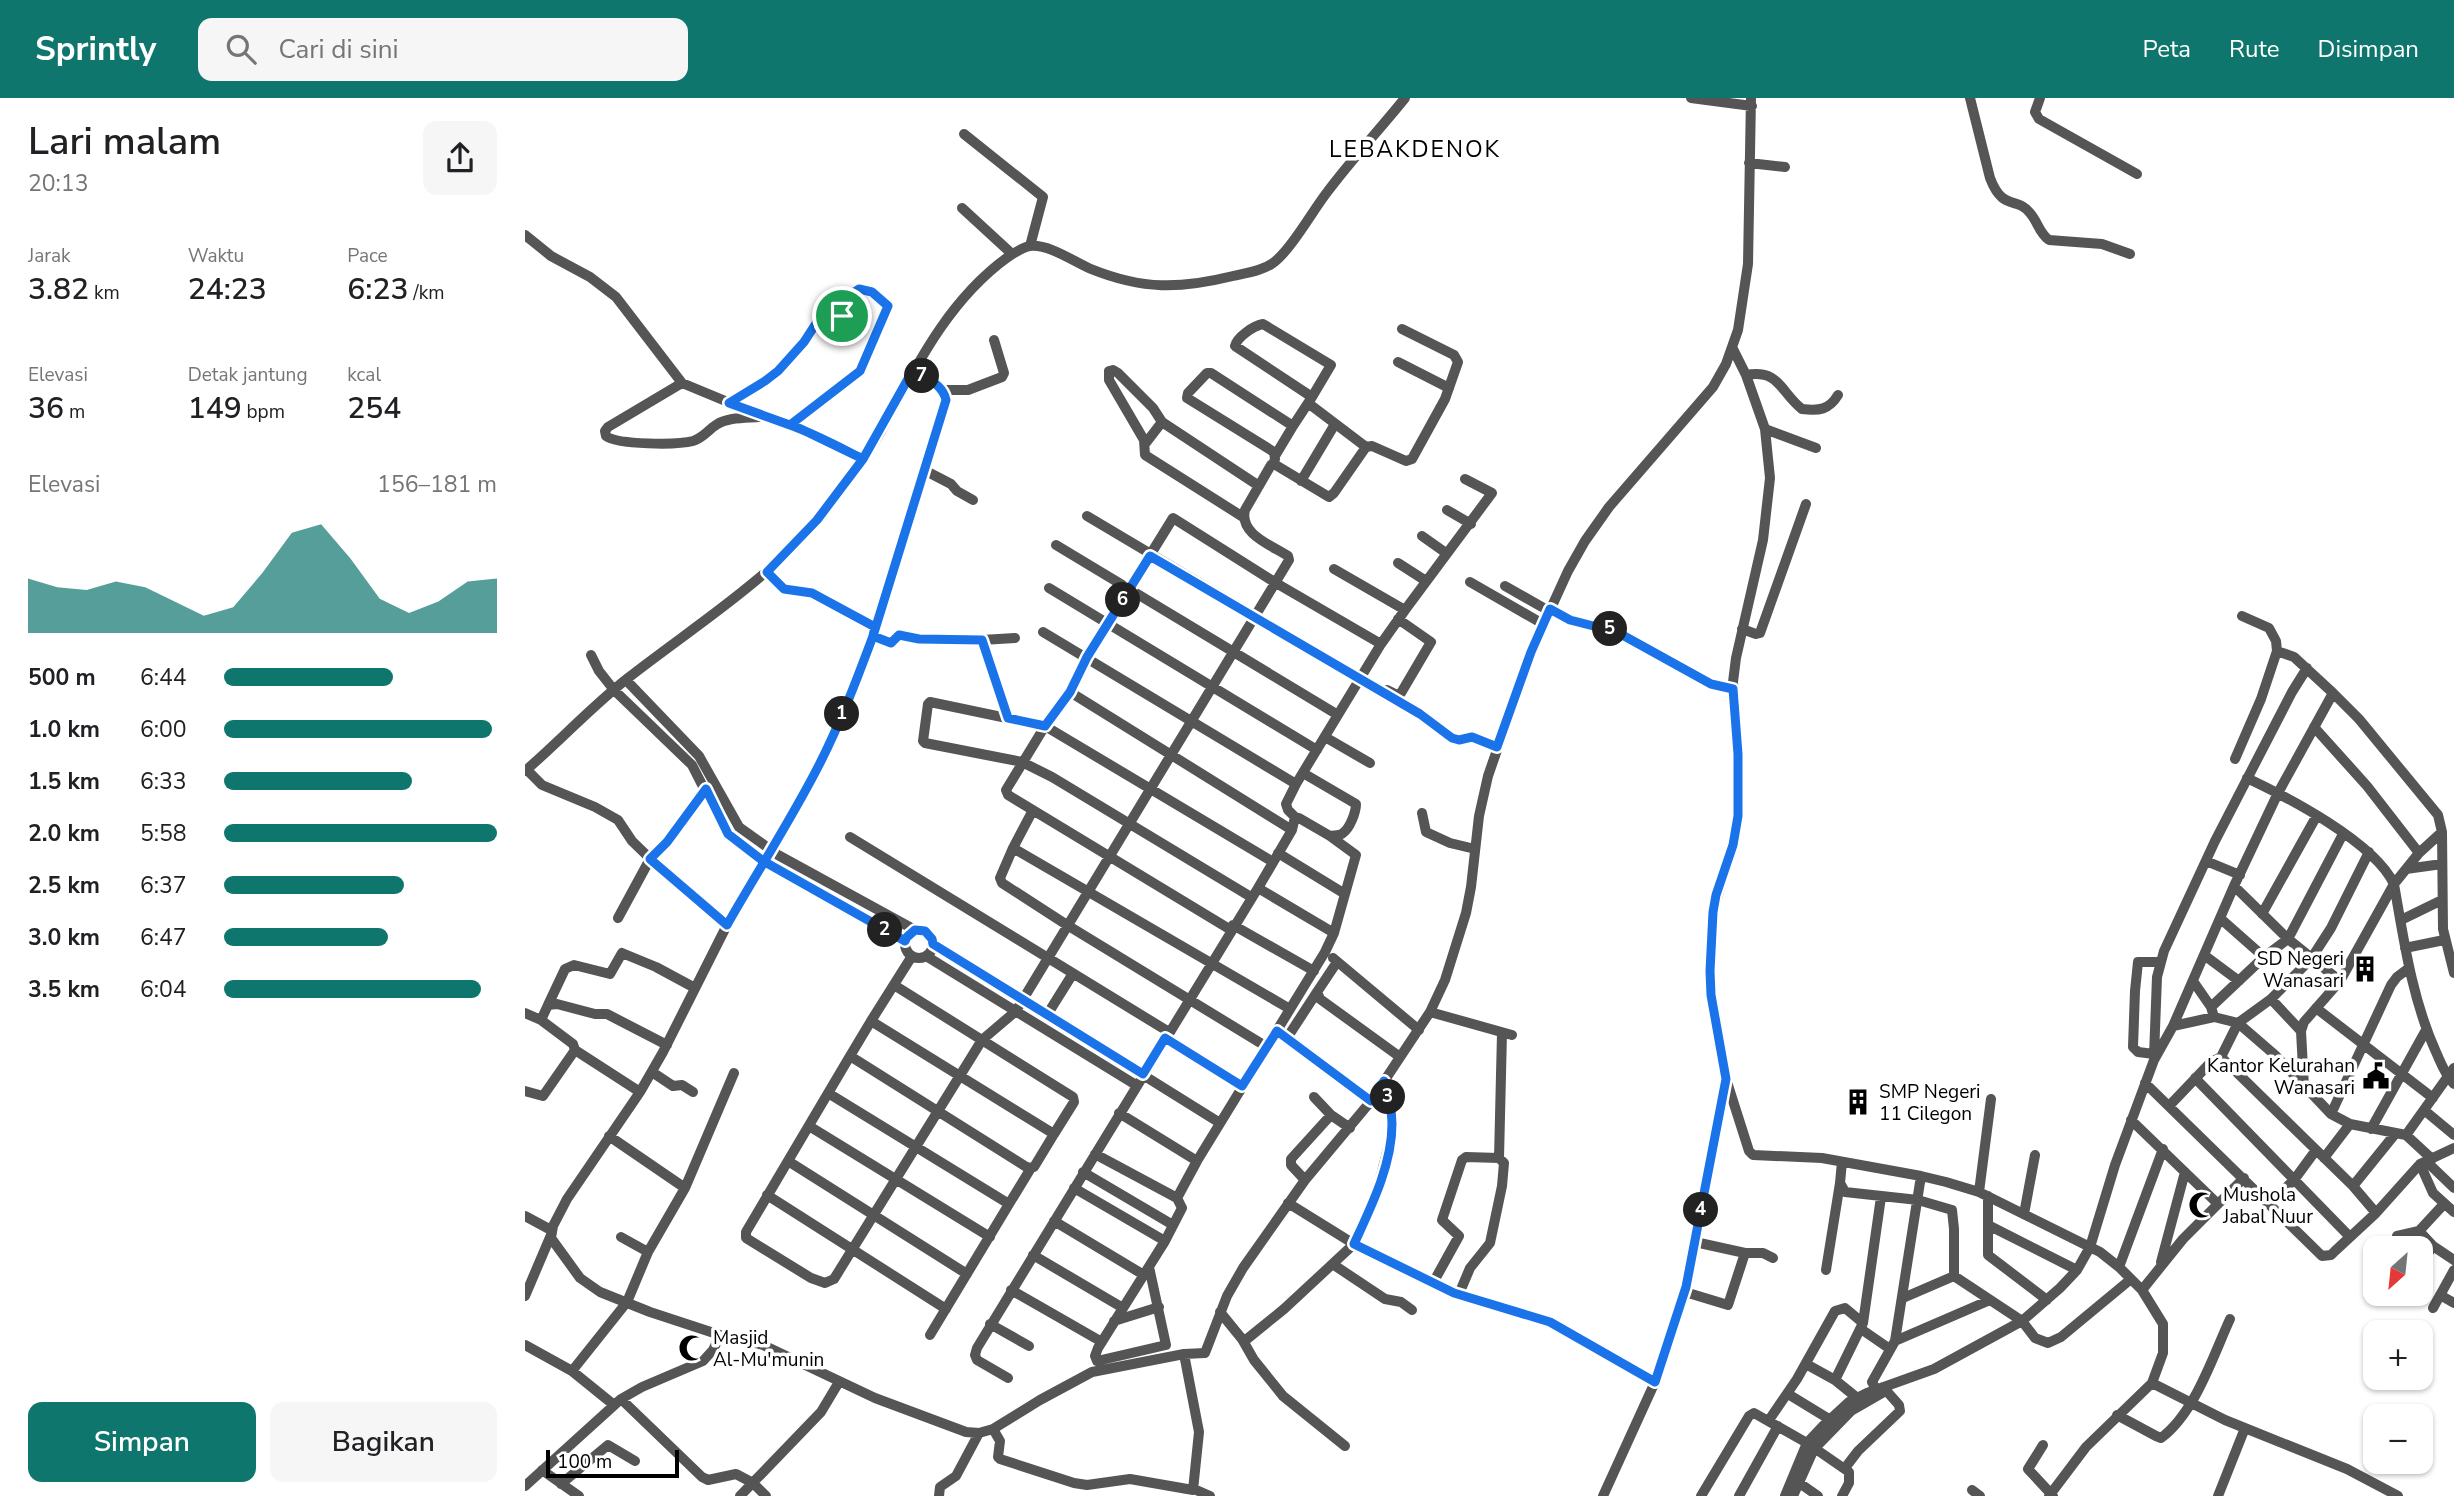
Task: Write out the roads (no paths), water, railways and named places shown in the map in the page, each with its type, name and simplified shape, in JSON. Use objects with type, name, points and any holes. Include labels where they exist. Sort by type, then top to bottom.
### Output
[{"type":"street","points":[[727,925],[650,859],[628,836],[618,820],[595,807],[547,788],[526,770],[625,680],[767,572],[817,520],[863,459],[913,370],[962,300],[1012,254],[1030,246],[1054,252],[1097,272],[1147,286],[1179,287],[1198,284],[1271,264],[1283,253],[1328,191],[1405,98]]},
{"type":"street","points":[[525,1216],[551,1233],[553,1243],[571,1262],[580,1278],[600,1292],[720,1335],[764,1345],[839,1382],[960,1431],[979,1433],[993,1429],[1092,1372],[1184,1354],[1205,1353],[1220,1312],[1239,1274],[1304,1180],[1371,1101],[1430,1012],[1449,969],[1466,913],[1479,816],[1497,747],[1543,624],[1568,571],[1597,523],[1713,387],[1733,349],[1748,264],[1751,102],[1691,98]]},
{"type":"street","points":[[1970,98],[1990,178],[2001,198],[2027,209],[2042,234],[2049,240],[2102,244],[2130,254]]},
{"type":"street","points":[[2040,98],[2035,112],[2039,119],[2137,174]]},
{"type":"street","points":[[964,134],[1043,197],[1030,246]]},
{"type":"street","points":[[1749,163],[1786,167]]},
{"type":"street","points":[[962,208],[1012,254]]},
{"type":"street","points":[[525,235],[551,256],[590,277],[616,297],[682,383],[790,425],[863,459]]},
{"type":"street","points":[[729,403],[778,371],[826,312],[841,317],[853,293],[859,289],[877,295],[888,307],[860,371],[790,425]]},
{"type":"street","points":[[1243,517],[1293,426],[1310,400],[1331,365],[1263,324],[1258,325],[1237,340],[1235,346],[1310,400],[1335,424],[1366,447]]},
{"type":"street","points":[[1274,460],[1325,497],[1332,496],[1366,447],[1372,446],[1411,461],[1449,388],[1458,362],[1457,357],[1402,329]]},
{"type":"street","points":[[942,390],[968,390],[1004,375],[994,340]]},
{"type":"street","points":[[1733,349],[1746,375],[1765,429],[1769,494],[1760,553],[1736,658],[1733,689],[1738,754],[1738,816],[1733,845],[1713,912],[1711,995],[1726,1079],[1751,1154],[1763,1157],[1805,1156],[1921,1175],[1983,1194],[2105,1255],[2142,1290],[2158,1313],[2165,1332],[2161,1364],[2152,1383],[2086,1447],[2051,1496],[2028,1469],[2043,1446]]},
{"type":"street","points":[[1398,362],[1449,388]]},
{"type":"street","points":[[525,1296],[567,1199],[652,1072],[727,925],[819,764],[843,713],[874,631],[945,404],[946,397],[942,390],[913,370]]},
{"type":"street","points":[[912,956],[746,1233],[746,1238],[811,1278],[825,1283],[834,1279],[982,1040],[1016,1011],[1289,560],[1288,556],[1250,532],[1243,517],[1145,455],[1145,444],[1109,380],[1109,371],[1118,373],[1153,408],[1162,422],[1259,486]]},
{"type":"street","points":[[1274,460],[1274,452],[1187,398],[1188,393],[1207,373],[1211,373],[1293,426]]},
{"type":"street","points":[[1746,375],[1762,373],[1770,376],[1802,409],[1821,410],[1829,407],[1838,395]]},
{"type":"street","points":[[682,383],[608,427],[606,436],[627,443],[690,442],[721,422],[763,416]]},
{"type":"street","points":[[1145,444],[1162,422]]},
{"type":"street","points":[[1301,481],[1335,424]]},
{"type":"street","points":[[1765,429],[1817,448]]},
{"type":"street","points":[[924,470],[951,484],[957,491],[973,500]]},
{"type":"street","points":[[1177,1198],[1242,1086],[1314,971],[1334,933],[1356,855],[1306,821],[1295,817],[1287,810],[1286,804],[1398,619],[1492,493],[1465,479]]},
{"type":"street","points":[[1742,629],[1756,635],[1760,633],[1806,504]]},
{"type":"street","points":[[1447,510],[1471,524]]},
{"type":"street","points":[[1087,516],[1254,617],[1394,694],[1401,693],[1431,642],[1398,619]]},
{"type":"street","points":[[1314,971],[1108,857],[1006,792],[1045,726],[1070,692],[1087,657],[1172,519],[1381,645]]},
{"type":"street","points":[[1422,536],[1446,553]]},
{"type":"street","points":[[1056,545],[1338,715]]},
{"type":"street","points":[[1398,563],[1426,581]]},
{"type":"street","points":[[1334,569],[1405,610]]},
{"type":"street","points":[[767,572],[784,589],[812,593],[891,643],[899,635],[919,639],[1015,638]]},
{"type":"street","points":[[1470,582],[1543,624]]},
{"type":"street","points":[[1505,586],[1570,620],[1617,632],[1711,684],[1733,689]]},
{"type":"street","points":[[1049,588],[1317,750]]},
{"type":"street","points":[[2235,760],[2261,699],[2277,651],[2276,641],[2269,628],[2242,616]]},
{"type":"street","points":[[1043,632],[1296,784]]},
{"type":"street","points":[[982,640],[1008,718]]},
{"type":"street","points":[[2277,651],[2294,657],[2333,692],[2398,764],[2438,815],[2442,832],[2445,943],[2454,973]]},
{"type":"street","points":[[591,655],[599,671],[614,690],[684,755],[699,775],[728,834],[763,861],[905,941]]},
{"type":"street","points":[[2154,1057],[2157,976],[2160,962],[2247,778],[2298,680],[2307,668]]},
{"type":"street","points":[[1361,677],[1426,718],[1452,738],[1459,740],[1472,737],[1497,747]]},
{"type":"street","points":[[625,680],[699,756],[739,827],[770,850],[915,930],[925,931],[933,944],[1220,1123]]},
{"type":"street","points":[[1070,692],[1292,830]]},
{"type":"street","points":[[1784,1496],[1829,1419],[1856,1397],[1934,1369],[2022,1321],[2077,1269],[2090,1247],[2154,1057],[2173,1026],[2239,874],[2278,793],[2333,692]]},
{"type":"street","points":[[1251,897],[1052,776],[1022,762],[923,741],[927,707],[930,702],[1045,726],[1149,790],[1345,894]]},
{"type":"street","points":[[2314,727],[2367,786],[2419,853]]},
{"type":"street","points":[[1325,737],[1370,763]]},
{"type":"street","points":[[1303,773],[1356,804],[1346,831],[1330,836]]},
{"type":"street","points":[[2247,778],[2278,793],[2343,834],[2369,852],[2387,871],[2394,884],[2409,968],[2426,1030],[2451,1081]]},
{"type":"street","points":[[618,918],[650,859],[667,842],[706,789]]},
{"type":"street","points":[[1033,810],[1000,878],[1002,883],[1267,1047]]},
{"type":"street","points":[[1422,813],[1426,832],[1450,843],[1475,849]]},
{"type":"street","points":[[1008,1378],[979,1361],[975,1355],[1011,1290],[1258,888],[1292,830],[1295,817]]},
{"type":"street","points":[[2262,914],[2316,817]]},
{"type":"street","points":[[2304,1087],[2301,1031],[2304,1022],[2340,981],[2394,884],[2419,853],[2442,832]]},
{"type":"street","points":[[2173,1026],[2212,1012],[2239,981],[2288,939],[2343,834]]},
{"type":"street","points":[[850,837],[1167,1035],[1242,1086]]},
{"type":"street","points":[[1013,848],[1210,965],[1290,1009]]},
{"type":"street","points":[[2169,1105],[2211,1062],[2221,1057],[2238,1023],[2271,999],[2311,959],[2331,928],[2369,852]]},
{"type":"street","points":[[2206,860],[2239,874]]},
{"type":"street","points":[[2406,869],[2442,864]]},
{"type":"street","points":[[2234,886],[2288,939],[2340,981]]},
{"type":"street","points":[[1258,888],[1334,933]]},
{"type":"street","points":[[2401,920],[2442,900]]},
{"type":"street","points":[[2221,919],[2264,957]]},
{"type":"street","points":[[915,930],[905,941],[906,950],[912,956],[926,956],[1136,1084]]},
{"type":"street","points":[[2405,948],[2445,943]]},
{"type":"street","points":[[2445,943],[2454,953]]},
{"type":"street","points":[[926,956],[933,944]]},
{"type":"street","points":[[1325,952],[1419,1030]]},
{"type":"street","points":[[541,1020],[565,969],[574,965],[610,974],[622,953],[695,988]]},
{"type":"street","points":[[2204,955],[2239,981]]},
{"type":"street","points":[[1287,1038],[1337,962]]},
{"type":"street","points":[[2154,1057],[2138,1052],[2133,1047],[2135,991],[2138,962],[2160,962]]},
{"type":"street","points":[[2331,1114],[2391,985],[2409,968]]},
{"type":"street","points":[[1047,1015],[1072,975]]},
{"type":"street","points":[[2193,981],[2212,1012],[2238,1023],[2270,1049],[2331,1114],[2350,1124],[2400,1134],[2426,1162],[2453,1185]]},
{"type":"street","points":[[894,985],[1073,1097],[1074,1102],[930,1335]]},
{"type":"street","points":[[1317,992],[1320,999],[1400,1057]]},
{"type":"street","points":[[2271,999],[2301,1031]]},
{"type":"street","points":[[548,1005],[557,1004],[595,1014],[607,1014],[667,1045]]},
{"type":"street","points":[[2316,1008],[2433,1098]]},
{"type":"street","points":[[1430,1012],[1507,1034],[1499,1158],[1504,1166],[1492,1235],[1486,1250],[1470,1268],[1459,1294]]},
{"type":"street","points":[[525,1013],[541,1020],[573,1044],[575,1051],[640,1092]]},
{"type":"street","points":[[871,1021],[1054,1134]]},
{"type":"street","points":[[2371,1129],[2426,1030]]},
{"type":"street","points":[[1277,1031],[1371,1101]]},
{"type":"street","points":[[525,1091],[543,1096],[575,1051]]},
{"type":"street","points":[[851,1056],[1031,1168]]},
{"type":"street","points":[[2221,1057],[2353,1186],[2376,1213]]},
{"type":"street","points":[[2353,1186],[2451,1081],[2454,1068]]},
{"type":"street","points":[[652,1072],[673,1086],[682,1085],[693,1092]]},
{"type":"street","points":[[572,1371],[627,1303],[648,1252],[685,1188],[734,1073]]},
{"type":"street","points":[[2195,1078],[2350,1237]]},
{"type":"street","points":[[1603,1496],[1655,1382],[1685,1292],[1726,1079]]},
{"type":"street","points":[[1242,1339],[1247,1339],[1261,1328],[1354,1244],[1375,1198],[1391,1141],[1391,1109],[1384,1081]]},
{"type":"street","points":[[2145,1083],[2322,1256],[2333,1253],[2426,1162],[2454,1148]]},
{"type":"street","points":[[828,1093],[1009,1204]]},
{"type":"street","points":[[1314,1097],[1331,1115],[1350,1128]]},
{"type":"street","points":[[1991,1099],[1983,1194],[1989,1256],[2047,1300]]},
{"type":"street","points":[[2424,1110],[2454,1135]]},
{"type":"street","points":[[1119,1113],[1197,1161]]},
{"type":"street","points":[[1304,1180],[1291,1165],[1291,1159],[1331,1115]]},
{"type":"street","points":[[2131,1120],[2218,1204]]},
{"type":"street","points":[[2270,1203],[2350,1124]]},
{"type":"street","points":[[809,1126],[990,1237]]},
{"type":"street","points":[[608,1136],[685,1188]]},
{"type":"street","points":[[2119,1267],[2163,1149]]},
{"type":"street","points":[[1054,1221],[1147,1271],[1159,1307],[1167,1344],[1165,1346],[1097,1361],[1095,1356],[1114,1321],[1147,1271],[1165,1241],[1182,1209],[1177,1198],[1095,1154]]},
{"type":"street","points":[[2024,1214],[2035,1155]]},
{"type":"street","points":[[1433,1283],[1459,1236],[1442,1220],[1462,1160],[1466,1157],[1499,1158]]},
{"type":"street","points":[[788,1161],[967,1274]]},
{"type":"street","points":[[1826,1270],[1842,1162]]},
{"type":"street","points":[[2426,1162],[2433,1193],[2454,1212]]},
{"type":"street","points":[[1083,1172],[1173,1225]]},
{"type":"street","points":[[2160,1266],[2185,1172]]},
{"type":"street","points":[[1845,1468],[1858,1451],[1899,1411],[1899,1405],[1872,1382],[1893,1345],[1903,1298],[1921,1175]]},
{"type":"street","points":[[2142,1290],[2160,1266],[2244,1178]]},
{"type":"street","points":[[1840,1183],[1845,1192],[1918,1200],[1948,1208],[1953,1213],[1954,1276]]},
{"type":"street","points":[[1074,1188],[1165,1241]]},
{"type":"street","points":[[767,1195],[946,1309]]},
{"type":"street","points":[[1835,1380],[1862,1326],[1881,1197]]},
{"type":"street","points":[[1288,1203],[1354,1244],[1433,1283],[1459,1294],[1550,1322],[1655,1382]]},
{"type":"street","points":[[2397,1236],[2419,1231],[2444,1204]]},
{"type":"street","points":[[1988,1225],[2077,1269]]},
{"type":"street","points":[[2419,1231],[2424,1236]]},
{"type":"street","points":[[621,1237],[648,1252]]},
{"type":"street","points":[[1695,1242],[1745,1253],[1763,1253],[1773,1258]]},
{"type":"street","points":[[2433,1246],[2454,1261]]},
{"type":"street","points":[[1685,1292],[1728,1305],[1745,1253]]},
{"type":"street","points":[[1033,1255],[1123,1308]]},
{"type":"street","points":[[1333,1265],[1389,1301],[1401,1302],[1412,1310]]},
{"type":"street","points":[[2433,1308],[2454,1270]]},
{"type":"street","points":[[1954,1276],[2022,1321],[2035,1338],[2045,1343],[2052,1342],[2131,1279]]},
{"type":"street","points":[[1903,1298],[1954,1276]]},
{"type":"street","points":[[1011,1290],[1102,1342]]},
{"type":"street","points":[[2440,1295],[2454,1303]]},
{"type":"street","points":[[1893,1345],[1990,1300]]},
{"type":"street","points":[[1114,1321],[1159,1307]]},
{"type":"street","points":[[1739,1496],[1788,1394],[1836,1309],[1845,1308],[1862,1326],[1893,1345]]},
{"type":"street","points":[[1220,1312],[1283,1396],[1345,1446]]},
{"type":"street","points":[[2117,1415],[2161,1438],[2169,1432],[2190,1404],[2230,1319]]},
{"type":"street","points":[[991,1324],[1030,1346]]},
{"type":"street","points":[[525,1486],[617,1402],[642,1387],[703,1361],[713,1350],[720,1335]]},
{"type":"street","points":[[525,1345],[572,1371],[617,1402],[702,1477],[708,1480],[736,1474],[753,1483],[766,1496]]},
{"type":"street","points":[[1184,1354],[1199,1432],[1194,1489]]},
{"type":"street","points":[[1806,1364],[1835,1380],[1856,1397]]},
{"type":"street","points":[[740,1496],[821,1412],[839,1382]]},
{"type":"street","points":[[2152,1383],[2190,1404],[2347,1469],[2398,1496]]},
{"type":"street","points":[[1793,1496],[1811,1446],[1851,1411],[1882,1389]]},
{"type":"street","points":[[1788,1394],[1829,1419]]},
{"type":"street","points":[[1701,1496],[1749,1415],[1755,1413],[1845,1468],[1850,1479],[1842,1496]]},
{"type":"street","points":[[2218,1496],[2245,1428]]},
{"type":"street","points":[[993,1429],[1000,1441],[1000,1459],[1055,1479],[1087,1485],[1130,1479],[1194,1489],[1210,1496]]},
{"type":"street","points":[[939,1496],[940,1487],[956,1476],[979,1433]]},
{"type":"street","points":[[561,1484],[606,1446],[635,1461]]},
{"type":"street","points":[[542,1470],[579,1496]]},
{"type":"street","points":[[1798,1482],[1818,1496]]},
{"type":"place","name":"SD Negeri Wanasari","points":[[2365,969]]},
{"type":"place","name":"Kantor Kelurahan Wanasari","points":[[2376,1076]]},
{"type":"place","name":"SMP Negeri 11 Cilegon","points":[[1858,1102]]},
{"type":"place","name":"Mushola Jabal Nuur","points":[[2202,1205]]},
{"type":"place","name":"Masjid Al-Mu'munin","points":[[692,1348]]},
{"type":"district","name":"LEBAKDENOK","points":[[1415,149]]}]
